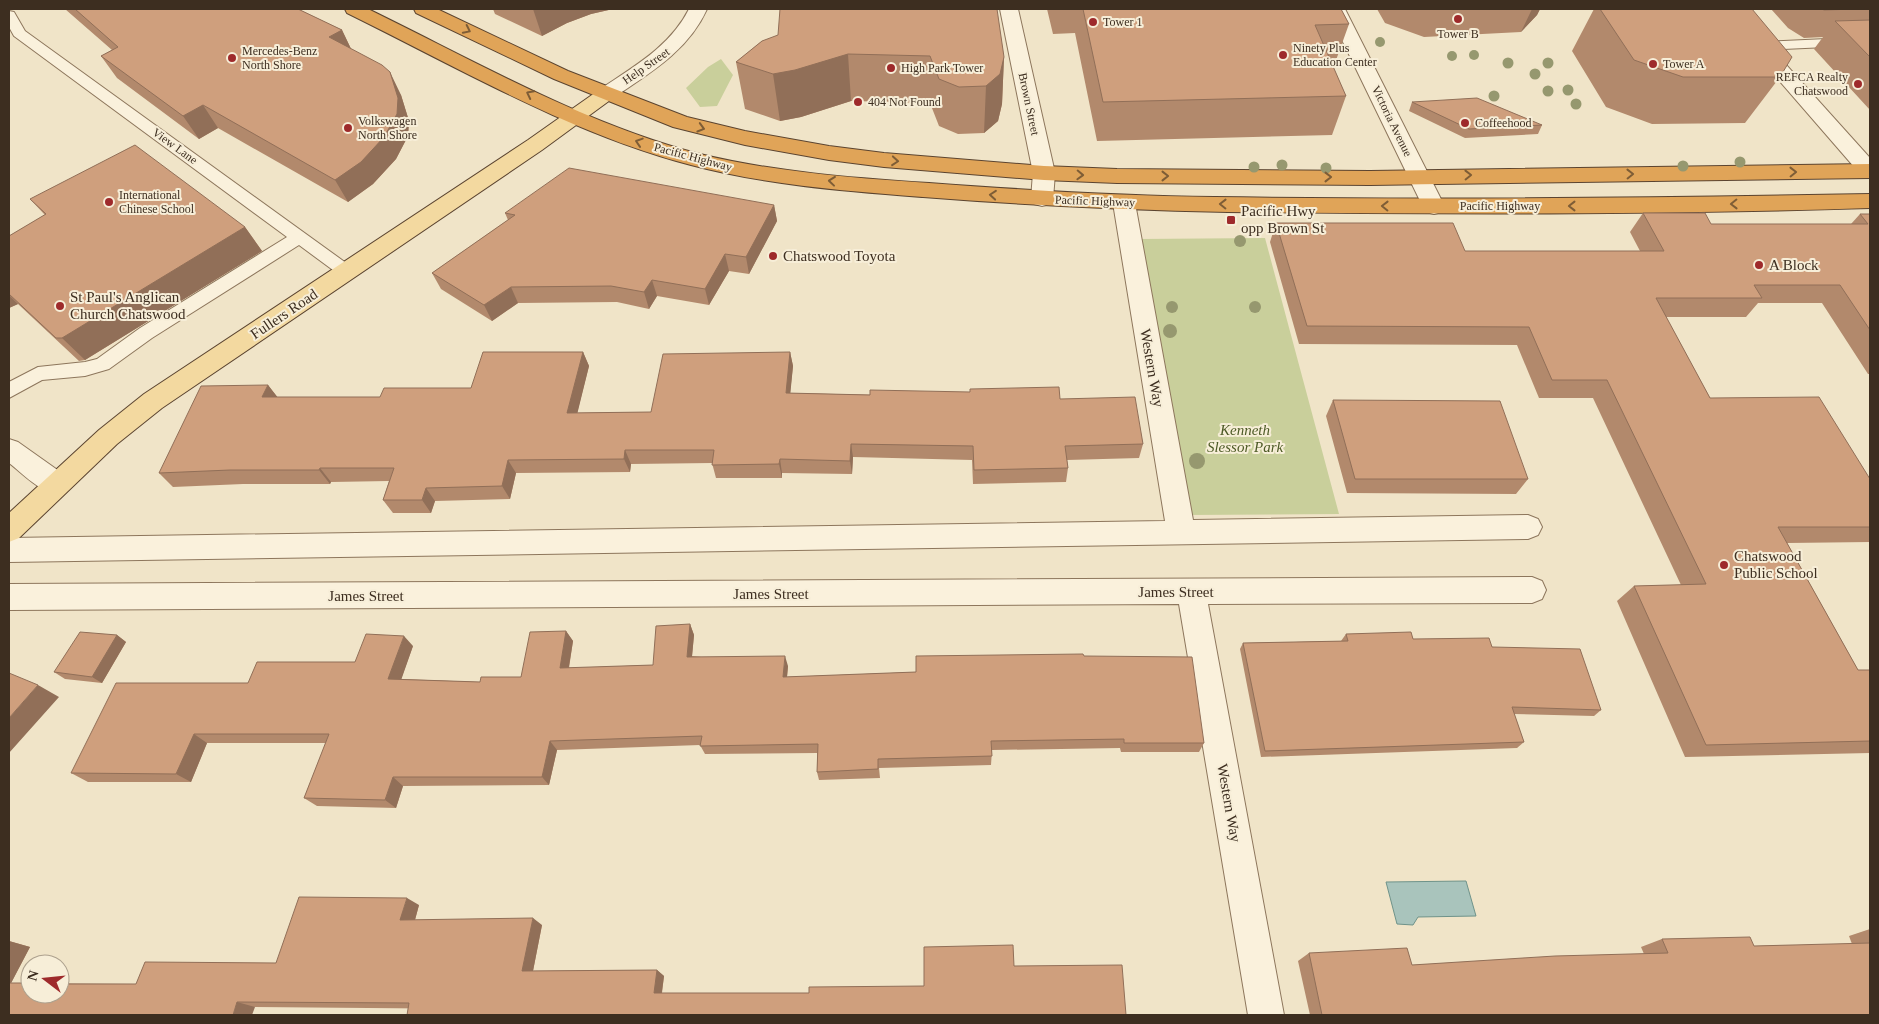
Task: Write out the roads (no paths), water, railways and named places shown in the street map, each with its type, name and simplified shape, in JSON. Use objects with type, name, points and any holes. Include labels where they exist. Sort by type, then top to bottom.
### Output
[{"type":"highway","name":"Pacific Highway","points":[[354,9],[573,117],[621,136],[677,154],[752,172],[871,186],[1042,199],[1124,203],[1434,207],[1652,206],[1870,201]]},
{"type":"highway","name":"Pacific Highway","points":[[423,9],[561,75],[680,122],[768,143],[875,159],[1044,173],[1117,176],[1419,176],[1870,171]]},
{"type":"main road","name":"Fullers Road","points":[[9,530],[108,437],[153,401],[535,145],[606,94]]},
{"type":"street","name":"Help Street","points":[[606,94],[674,45],[688,29],[698,9]]},
{"type":"street","name":"Brown Street","points":[[1009,9],[1044,173],[1042,199]]},
{"type":"street","name":"Victoria Avenue","points":[[1336,9],[1434,207]]},
{"type":"street","points":[[1726,9],[1870,171]]},
{"type":"street","name":"Western Way","points":[[1124,203],[1181,532]]},
{"type":"street","points":[[9,449],[56,484]]},
{"type":"street","points":[[9,550],[1528,527]]},
{"type":"street","name":"James Street","points":[[9,597],[1532,590]]},
{"type":"street","name":"Western Way","points":[[1192,592],[1266,1015]]},
{"type":"lane","name":"View Lane","points":[[9,15],[19,33],[347,272]]},
{"type":"lane","points":[[1759,46],[1870,40]]},
{"type":"lane","points":[[9,391],[38,374],[85,369],[103,364],[146,333],[299,237]]},
{"type":"water","points":[[1466,881],[1476,916],[1418,917],[1413,925],[1397,924],[1386,882]]},
{"type":"place","name":"Tower B","points":[[1458,19]]},
{"type":"place","name":"Tower 1","points":[[1093,22]]},
{"type":"place","name":"Ninety Plus Education Center","points":[[1283,55]]},
{"type":"place","name":"Mercedes-Benz North Shore","points":[[232,58]]},
{"type":"place","name":"Tower A","points":[[1653,64]]},
{"type":"place","name":"High Park Tower","points":[[891,68]]},
{"type":"place","name":"REFCA Realty Chatswood","points":[[1858,84]]},
{"type":"place","name":"404 Not Found","points":[[858,102]]},
{"type":"place","name":"Coffeehood","points":[[1465,123]]},
{"type":"place","name":"Volkswagen North Shore","points":[[348,128]]},
{"type":"place","name":"International Chinese School","points":[[109,202]]},
{"type":"place","name":"Pacific Hwy opp Brown St","points":[[1231,220]]},
{"type":"place","name":"Chatswood Toyota","points":[[773,256]]},
{"type":"place","name":"A Block","points":[[1759,265]]},
{"type":"place","name":"St Paul's Anglican Church Chatswood","points":[[60,306]]},
{"type":"place","name":"Chatswood Public School","points":[[1724,565]]},
{"type":"park label","name":"Kenneth Slessor Park","points":[[1245,438]]}]
